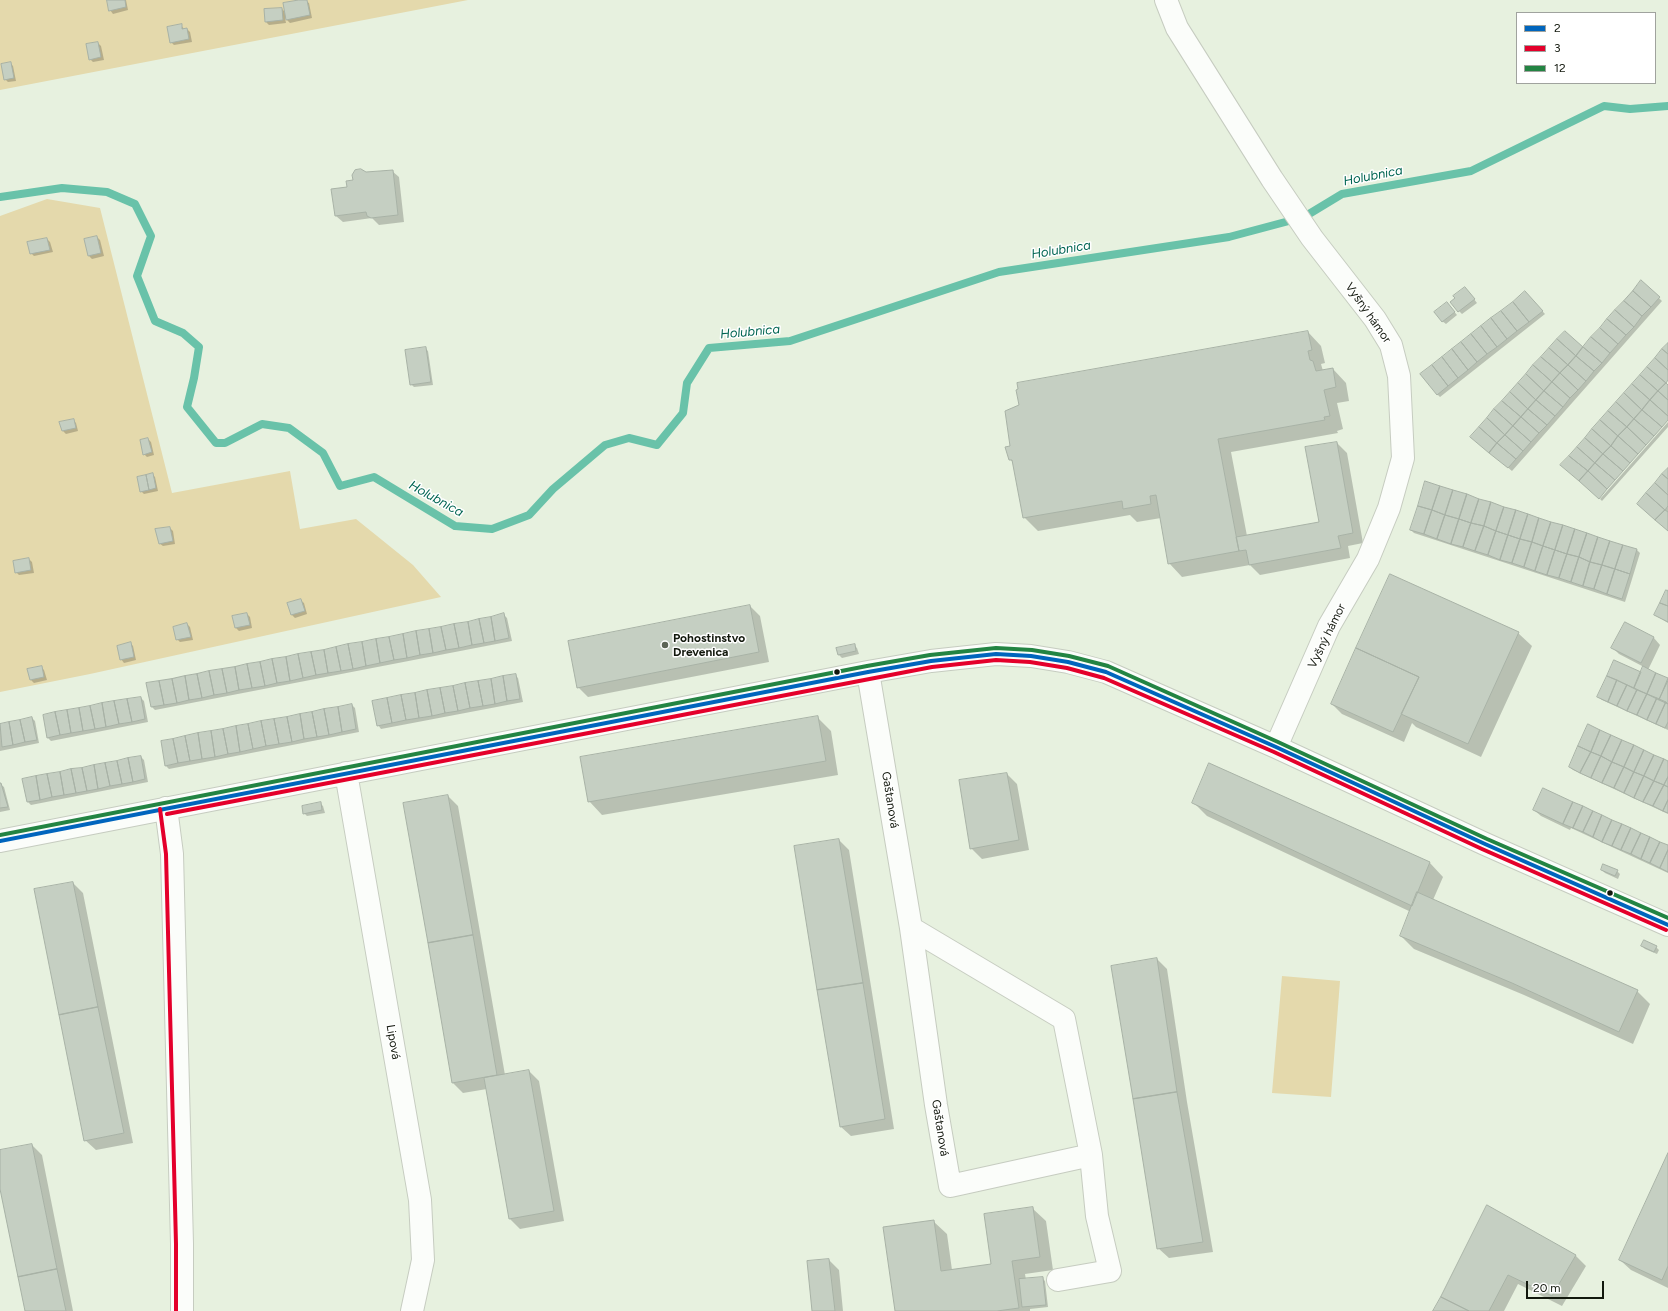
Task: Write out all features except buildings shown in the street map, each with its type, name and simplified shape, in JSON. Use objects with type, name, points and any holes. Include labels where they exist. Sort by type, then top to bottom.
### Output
[{"type":"street","name":"Vyšný hámor","points":[[1166,0],[1177,28],[1287,201],[1312,238],[1375,319],[1391,345],[1399,376],[1403,458],[1389,508],[1368,559],[1329,626],[1276,747]]},
{"type":"street","points":[[0,840],[868,672],[944,659],[996,654],[1031,656],[1068,662],[1106,672],[1276,747],[1485,844],[1668,925]]},
{"type":"street","name":"Gaštanová","points":[[868,672],[911,928],[936,1105],[950,1186],[1091,1155]]},
{"type":"street","name":"Lipová","points":[[346,773],[420,1200],[423,1260],[412,1311]]},
{"type":"street","points":[[166,808],[172,854],[182,1244],[182,1311]]},
{"type":"street","points":[[911,928],[1064,1019],[1091,1155],[1097,1216],[1110,1270],[1058,1280]]},
{"type":"shaded area","points":[[0,0],[468,0],[0,90]]},
{"type":"shaded area","points":[[47,199],[100,208],[172,493],[290,471],[300,529],[356,519],[413,565],[441,597],[90,674],[0,692],[0,216]]},
{"type":"shaded area","points":[[1282,976],[1340,981],[1331,1097],[1272,1093]]},
{"type":"waterway","name":"Holubnica","points":[[0,197],[62,188],[107,192],[135,204],[151,236],[137,276],[155,321],[183,333],[199,347],[187,407],[216,443],[225,443],[262,424],[289,428],[323,453],[340,486],[374,477],[455,526],[492,529],[529,515],[553,489],[605,445],[629,438],[657,445],[683,413],[687,383],[709,348],[790,341],[999,272],[1229,237],[1304,217],[1342,194],[1471,171],[1604,106],[1630,109],[1668,106]]},
{"type":"transit line","name":"12","points":[[0,835],[867,666],[930,655],[996,648],[1032,650],[1069,656],[1108,666],[1278,742],[1487,839],[1668,918]]},
{"type":"transit line","name":"2","points":[[0,841],[868,672],[931,661],[996,654],[1031,656],[1068,662],[1106,672],[1276,747],[1485,844],[1668,925]]},
{"type":"transit line","name":"3","points":[[167,814],[932,667],[996,660],[1030,662],[1067,668],[1104,678],[1274,752],[1482,849],[1666,930]]},
{"type":"transit line","name":"3","points":[[160,809],[166,854],[176,1244],[176,1311]]},
{"type":"place","name":"Pohostinstvo Drevenica","points":[[665,645]]}]
